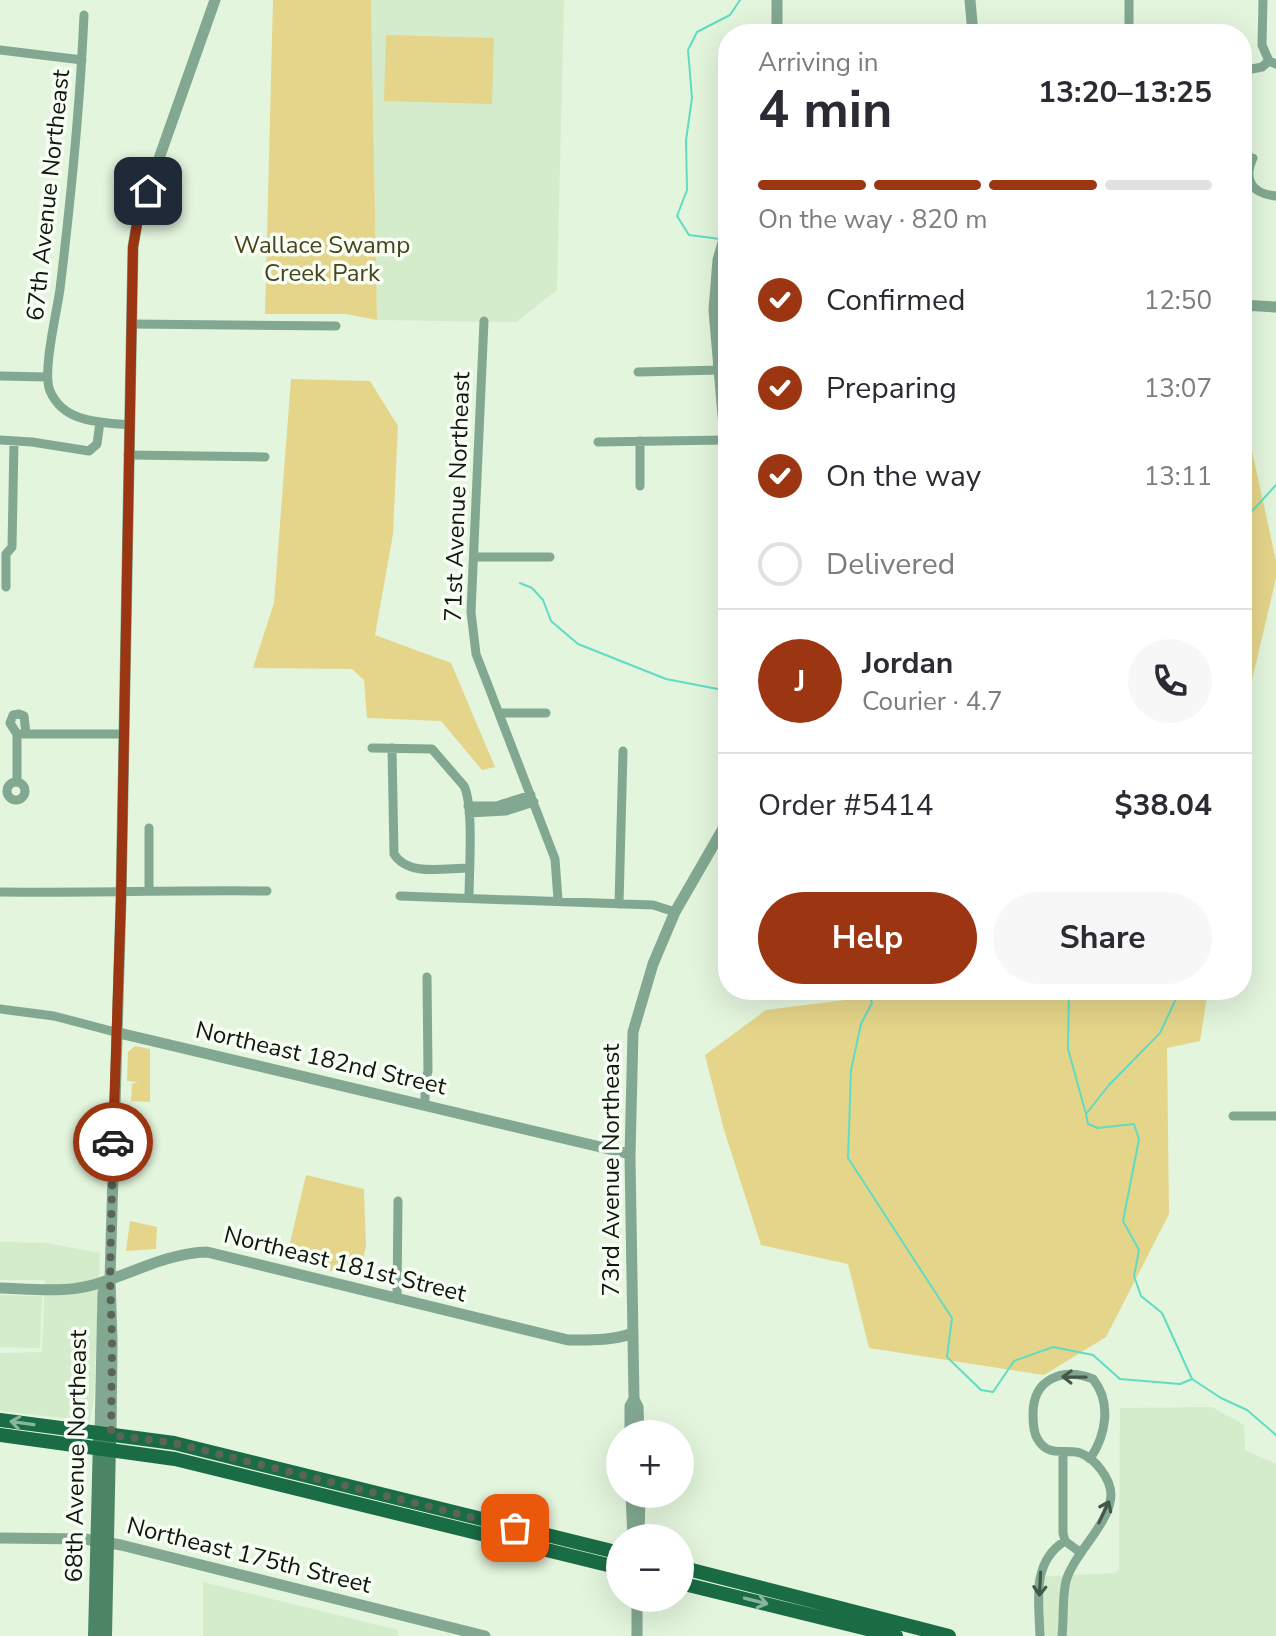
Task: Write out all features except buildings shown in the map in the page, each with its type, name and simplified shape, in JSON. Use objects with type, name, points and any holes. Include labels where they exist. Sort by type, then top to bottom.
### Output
[{"type":"main road","points":[[0,1420],[104,1441],[606,1565]]},
{"type":"main road","points":[[0,1435],[174,1443],[606,1550]]},
{"type":"main road","name":"68th Avenue Northeast","points":[[94,1636],[104,1441]]},
{"type":"main road","name":"68th Avenue Northeast","points":[[101,1542],[106,1636]]},
{"type":"main road","points":[[694,1571],[949,1636]]},
{"type":"main road","points":[[694,1586],[896,1636]]},
{"type":"street","name":"68th Avenue Northeast","points":[[104,1441],[112,1342],[110,1279],[121,894],[133,247],[138,218],[215,0]]},
{"type":"street","points":[[777,0],[777,24]]},
{"type":"street","points":[[970,0],[972,24]]},
{"type":"street","points":[[1129,0],[1129,24]]},
{"type":"street","points":[[1252,69],[1272,62],[1262,45],[1263,0]]},
{"type":"street","name":"67th Avenue Northeast","points":[[47,377],[60,289],[84,15]]},
{"type":"street","points":[[0,50],[82,60]]},
{"type":"street","points":[[1252,186],[1256,192],[1276,196]]},
{"type":"street","points":[[718,266],[715,284],[718,336]]},
{"type":"street","points":[[1252,306],[1276,307]]},
{"type":"street","name":"71st Avenue Northeast","points":[[484,321],[471,612],[476,654],[555,859],[558,900]]},
{"type":"street","points":[[131,324],[336,326]]},
{"type":"street","points":[[638,372],[718,370]]},
{"type":"street","points":[[0,376],[47,377],[51,393],[62,410],[82,419],[129,425]]},
{"type":"street","points":[[0,440],[89,451],[97,444],[100,422]]},
{"type":"street","points":[[598,442],[718,440]]},
{"type":"street","points":[[6,587],[6,554],[12,547],[14,441]]},
{"type":"street","points":[[640,441],[640,486]]},
{"type":"street","points":[[128,455],[265,457]]},
{"type":"street","points":[[474,557],[550,557]]},
{"type":"street","points":[[499,713],[546,713]]},
{"type":"street","points":[[17,781],[21,734],[122,734]]},
{"type":"street","points":[[372,748],[432,749],[464,786],[468,810],[469,897]]},
{"type":"street","points":[[392,748],[394,854],[409,869],[469,868]]},
{"type":"street","points":[[619,904],[623,751]]},
{"type":"street","points":[[468,810],[506,811],[533,798]]},
{"type":"street","points":[[149,828],[149,890]]},
{"type":"street","name":"73rd Avenue Northeast","points":[[638,1420],[634,1399],[630,1154],[633,1032],[653,964],[675,912],[718,837]]},
{"type":"street","points":[[0,892],[121,894],[149,890],[267,891]]},
{"type":"street","points":[[400,896],[653,905],[675,912]]},
{"type":"street","points":[[425,1105],[428,1071],[427,977]]},
{"type":"street","name":"Northeast 182nd Street","points":[[0,1009],[54,1016],[630,1154]]},
{"type":"street","points":[[1233,1116],[1276,1116]]},
{"type":"street","points":[[397,1299],[398,1201]]},
{"type":"street","name":"Northeast 181st Street","points":[[0,1288],[72,1289],[181,1255],[207,1252],[568,1340],[599,1340],[633,1333]]},
{"type":"street","points":[[1062,1636],[1066,1583],[1104,1515],[1111,1495],[1106,1477],[1090,1459],[1080,1453],[1063,1454],[1038,1441],[1033,1420],[1035,1394],[1042,1384],[1055,1378],[1084,1376],[1093,1379],[1104,1400],[1103,1432],[1100,1444],[1090,1459]]},
{"type":"street","name":"73rd Avenue Northeast","points":[[630,1420],[630,1406],[634,1399]]},
{"type":"street","points":[[1063,1454],[1065,1541]]},
{"type":"street","name":"Northeast 175th Street","points":[[0,1538],[101,1542],[485,1636]]},
{"type":"street","points":[[1065,1541],[1081,1553]]},
{"type":"street","points":[[1040,1636],[1041,1569],[1055,1548],[1065,1541]]},
{"type":"street","points":[[637,1612],[637,1636]]},
{"type":"shaded area","points":[[371,0],[564,0],[557,290],[516,322],[377,320]]},
{"type":"shaded area","points":[[0,1242],[47,1243],[100,1253],[94,1398],[90,1421],[0,1411],[0,1353],[42,1352],[45,1280],[0,1280]]},
{"type":"shaded area","points":[[0,1295],[42,1296],[40,1348],[0,1347]]},
{"type":"shaded area","points":[[1212,1407],[1244,1425],[1245,1450],[1276,1464],[1276,1636],[1035,1636],[1034,1577],[1115,1573],[1119,1569],[1120,1408]]},
{"type":"shaded area","points":[[203,1582],[398,1630],[398,1636],[203,1636]]},
{"type":"green space","name":"Wallace Swamp Creek Park","points":[[273,0],[371,0],[377,320],[346,314],[265,314]]},
{"type":"green space","points":[[386,35],[494,38],[492,104],[384,101]]},
{"type":"green space","points":[[291,379],[370,381],[398,426],[393,534],[375,635],[451,663],[495,767],[482,770],[441,721],[367,718],[364,680],[352,669],[253,668],[274,603]]},
{"type":"green space","points":[[1252,451],[1276,561],[1276,578],[1252,680]]},
{"type":"green space","points":[[845,1000],[1206,1000],[1200,1041],[1167,1048],[1169,1214],[1106,1337],[1044,1375],[869,1348],[848,1264],[761,1245],[724,1130],[705,1055],[766,1010]]},
{"type":"green space","points":[[135,1046],[150,1049],[150,1102],[131,1101],[132,1084],[138,1082],[127,1081],[128,1052]]},
{"type":"green space","points":[[306,1175],[364,1189],[366,1246],[359,1278],[286,1260]]},
{"type":"green space","points":[[130,1221],[157,1227],[156,1249],[126,1251]]},
{"type":"waterway","points":[[718,239],[689,235],[677,216],[687,190],[686,140],[692,98],[688,50],[697,32],[730,15],[740,0]]},
{"type":"waterway","points":[[1252,511],[1276,485]]},
{"type":"waterway","points":[[520,583],[532,588],[543,600],[551,621],[578,644],[666,679],[718,689]]},
{"type":"waterway","points":[[871,1000],[861,1024],[851,1070],[848,1158],[952,1318],[947,1357],[981,1390],[993,1392],[1014,1361],[1053,1347],[1093,1355],[1120,1379],[1180,1384],[1192,1379]]},
{"type":"waterway","points":[[1069,1000],[1068,1049],[1086,1114]]},
{"type":"waterway","points":[[1175,1000],[1160,1033],[1109,1085],[1086,1114],[1088,1124],[1098,1128],[1134,1124],[1139,1139],[1123,1221],[1139,1250],[1134,1276],[1141,1296],[1162,1313],[1192,1379],[1247,1410],[1276,1435]]},
{"type":"way so far","points":[[113,1142],[111,1435],[174,1443],[515,1528]]},
{"type":"route","points":[[113,1142],[121,899],[133,247],[138,218],[148,191]]}]
